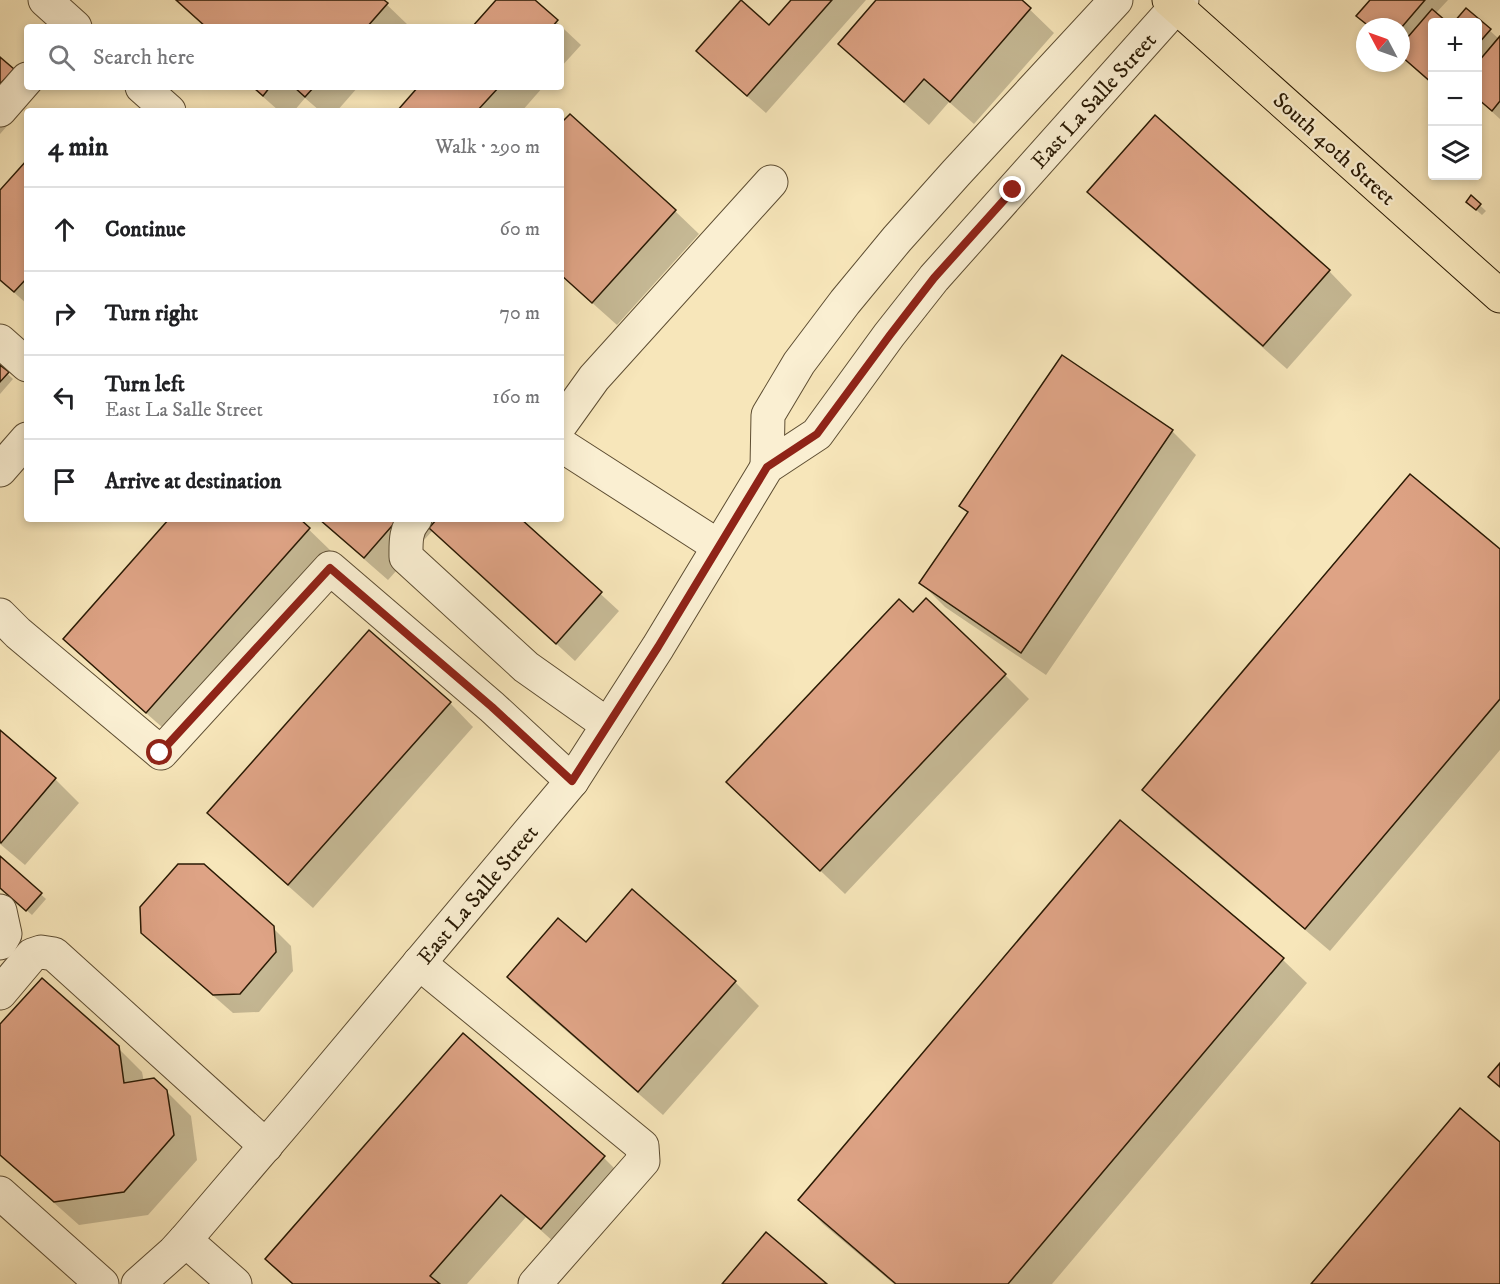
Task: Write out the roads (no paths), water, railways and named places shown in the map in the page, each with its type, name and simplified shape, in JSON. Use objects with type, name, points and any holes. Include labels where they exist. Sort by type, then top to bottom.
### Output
[{"type":"main road","name":"South 40th Street","points":[[1176,2],[1500,296]]},
{"type":"street","points":[[45,0],[71,24]]},
{"type":"street","points":[[767,467],[768,415],[799,363],[897,239],[1116,0]]},
{"type":"street","name":"East La Salle Street","points":[[138,1284],[185,1240],[572,781],[658,647],[767,467],[817,434],[934,278],[1176,2]]},
{"type":"street","points":[[0,110],[24,82]]},
{"type":"street","points":[[146,90],[166,108]]},
{"type":"street","points":[[564,420],[594,378],[771,182]]},
{"type":"street","points":[[0,341],[24,362]]},
{"type":"street","points":[[1,466],[24,442]]},
{"type":"street","points":[[564,447],[718,546]]},
{"type":"street","points":[[412,522],[405,538],[406,557],[526,667],[608,725]]},
{"type":"street","points":[[0,615],[160,753],[330,568],[492,707],[572,781]]},
{"type":"street","points":[[0,911],[5,934],[0,943]]},
{"type":"street","points":[[0,993],[32,956],[41,952],[54,954],[266,1146]]},
{"type":"street","points":[[419,963],[642,1146],[643,1161],[535,1284]]},
{"type":"street","points":[[0,1193],[102,1284]]},
{"type":"street","points":[[185,1240],[235,1284]]}]
